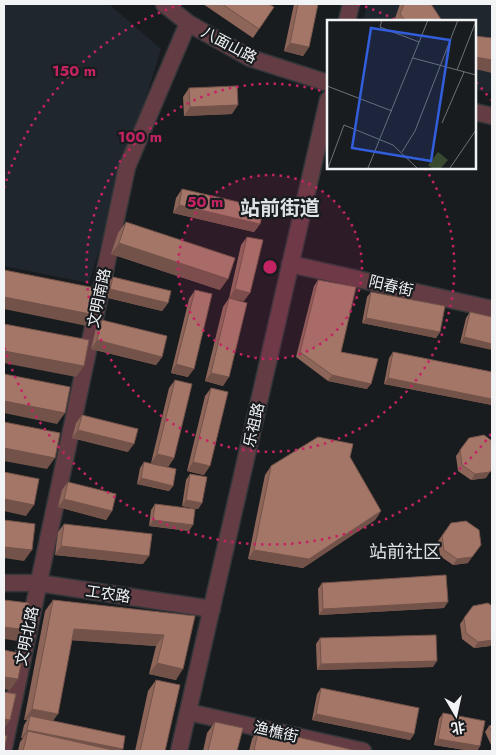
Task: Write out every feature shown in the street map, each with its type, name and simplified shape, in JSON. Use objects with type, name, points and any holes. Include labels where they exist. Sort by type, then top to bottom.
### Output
[{"type":"street","name":"八面山路","points":[[164,4],[188,22],[250,58],[327,83]]},
{"type":"street","points":[[347,20],[351,4]]},
{"type":"street","name":"文明南路","points":[[38,583],[126,167],[188,22]]},
{"type":"street","name":"乐祖路","points":[[180,751],[327,104]]},
{"type":"street","points":[[476,112],[492,116]]},
{"type":"street","name":"阳春街","points":[[290,264],[492,309]]},
{"type":"street","name":"工农路","points":[[4,583],[38,583],[212,609]]},
{"type":"street","name":"文明北路","points":[[4,747],[38,583]]},
{"type":"street","name":"渔樵街","points":[[188,712],[363,751]]},
{"type":"shaded area","points":[[4,4],[109,4],[161,49],[89,283],[4,266]]},
{"type":"shaded area","points":[[367,4],[492,4],[492,93],[476,90],[476,20],[363,20]]},
{"type":"building","points":[[222,4],[268,4],[274,7],[259,29]]},
{"type":"building","points":[[298,4],[318,4],[309,47],[290,43]]},
{"type":"building","points":[[404,4],[431,4],[441,20],[405,20],[400,14]]},
{"type":"building","points":[[476,36],[492,38],[492,60],[476,57]]},
{"type":"building","points":[[237,86],[238,105],[190,107],[189,88]]},
{"type":"building","points":[[182,189],[264,208],[260,224],[179,205]]},
{"type":"building","points":[[126,222],[235,258],[228,279],[119,243]]},
{"type":"building","points":[[247,237],[263,240],[250,293],[235,289]]},
{"type":"building","points":[[4,270],[100,289],[95,315],[4,297]]},
{"type":"building","points":[[113,277],[171,291],[168,303],[110,289]]},
{"type":"building","points":[[318,280],[356,287],[341,352],[378,359],[371,384],[332,375],[300,352]]},
{"type":"building","points":[[195,290],[212,294],[194,369],[176,364]]},
{"type":"building","points":[[371,292],[445,306],[440,332],[366,318]]},
{"type":"building","points":[[229,298],[247,303],[229,377],[211,373]]},
{"type":"building","points":[[470,312],[492,317],[492,344],[464,337]]},
{"type":"building","points":[[102,320],[167,336],[162,357],[97,340]]},
{"type":"building","points":[[4,324],[89,340],[84,366],[4,351]]},
{"type":"building","points":[[393,352],[492,372],[492,399],[388,378]]},
{"type":"building","points":[[4,374],[70,387],[65,413],[4,401]]},
{"type":"building","points":[[175,380],[192,384],[174,458],[157,454]]},
{"type":"building","points":[[211,388],[228,392],[210,466],[193,462]]},
{"type":"building","points":[[82,415],[138,429],[134,444],[78,430]]},
{"type":"building","points":[[4,422],[60,433],[55,458],[4,448]]},
{"type":"building","points":[[484,435],[492,441],[492,469],[490,472],[475,474],[462,465],[460,450],[469,438]]},
{"type":"building","points":[[318,437],[353,444],[350,457],[381,511],[309,559],[254,550],[271,466]]},
{"type":"building","points":[[144,462],[176,469],[173,486],[141,478]]},
{"type":"building","points":[[4,472],[39,479],[34,505],[4,499]]},
{"type":"building","points":[[190,474],[207,477],[202,503],[186,500]]},
{"type":"building","points":[[68,482],[116,494],[112,511],[64,499]]},
{"type":"building","points":[[155,504],[195,509],[193,525],[153,520]]},
{"type":"building","points":[[4,520],[35,524],[32,550],[4,547]]},
{"type":"building","points":[[466,521],[479,530],[481,545],[472,557],[457,559],[444,550],[442,536],[451,523]]},
{"type":"building","points":[[64,524],[152,534],[149,556],[61,546]]},
{"type":"building","points":[[446,575],[448,602],[323,609],[322,583]]},
{"type":"building","points":[[4,600],[29,603],[26,630],[4,627]]},
{"type":"building","points":[[53,600],[195,616],[183,669],[157,663],[164,635],[74,629],[58,714],[32,709]]},
{"type":"building","points":[[488,603],[492,606],[492,640],[478,642],[466,633],[464,618],[473,606]]},
{"type":"building","points":[[436,635],[437,661],[321,664],[320,638]]},
{"type":"building","points":[[4,650],[23,654],[18,679],[4,677]]},
{"type":"building","points":[[156,680],[180,685],[165,751],[140,751]]},
{"type":"building","points":[[321,688],[419,708],[414,734],[316,714]]},
{"type":"building","points":[[4,692],[16,694],[10,720],[4,719]]},
{"type":"building","points":[[443,713],[485,721],[480,746],[438,739]]},
{"type":"building","points":[[30,716],[125,736],[123,749],[27,730]]},
{"type":"building","points":[[215,722],[243,728],[237,751],[208,751]]},
{"type":"building","points":[[259,728],[357,751],[254,750]]},
{"type":"building","points":[[28,731],[117,751],[23,751]]},
{"type":"building","points":[[4,735],[7,736],[4,751]]},
{"type":"district","name":"站前街道","points":[[280,208]]},
{"type":"district","name":"站前社区","points":[[405,552]]}]
